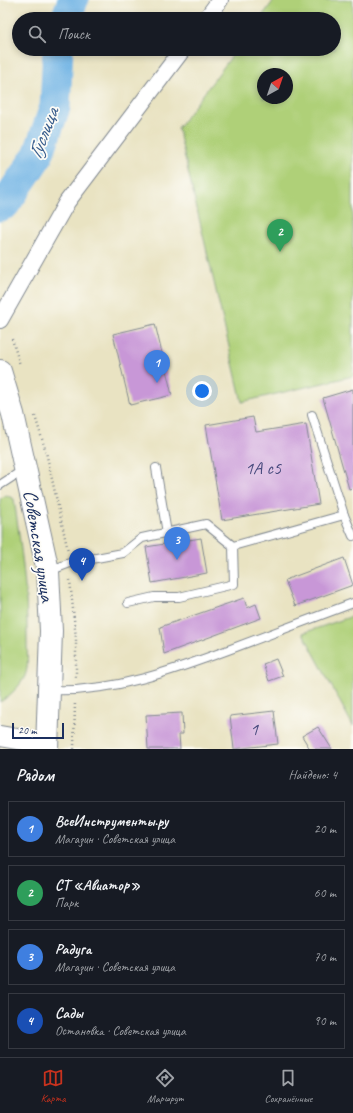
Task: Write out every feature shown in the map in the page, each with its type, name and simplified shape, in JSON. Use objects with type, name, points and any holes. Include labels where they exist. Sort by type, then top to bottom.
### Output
[{"type":"main road","name":"Советская улица","points":[[0,371],[13,414],[26,468],[48,572],[51,631],[47,747]]},
{"type":"street","points":[[211,12],[220,0]]},
{"type":"street","points":[[0,320],[67,202],[178,56]]},
{"type":"street","points":[[0,736],[47,747]]},
{"type":"lane","points":[[312,415],[344,515],[353,536]]},
{"type":"lane","points":[[0,485],[26,468]]},
{"type":"lane","points":[[156,468],[167,533]]},
{"type":"lane","points":[[233,546],[344,515]]},
{"type":"lane","points":[[48,572],[70,563],[122,553],[142,538],[206,524],[233,546],[234,584],[179,597],[154,597],[128,603]]},
{"type":"lane","points":[[50,690],[76,691],[138,679],[183,666],[353,603]]},
{"type":"green space","points":[[274,0],[353,0],[353,376],[242,402],[178,128],[232,56],[341,56],[341,12],[265,12]]},
{"type":"green space","points":[[6,495],[14,499],[21,553],[27,624],[27,664],[25,676],[21,683],[11,694],[0,702],[0,499]]},
{"type":"green space","points":[[353,616],[353,726],[303,633]]},
{"type":"building","points":[[155,324],[172,395],[130,405],[113,334]]},
{"type":"building","points":[[353,389],[353,488],[349,489],[323,398]]},
{"type":"building","points":[[253,417],[256,432],[306,424],[319,504],[222,520],[206,425]]},
{"type":"building","points":[[201,538],[207,573],[152,583],[146,547]]},
{"type":"building","points":[[344,558],[353,585],[295,606],[285,580]]},
{"type":"building","points":[[244,598],[247,608],[256,604],[261,618],[164,654],[160,627]]},
{"type":"building","points":[[276,659],[283,676],[269,681],[263,664]]},
{"type":"building","points":[[274,711],[278,744],[234,749],[230,716]]},
{"type":"building","points":[[182,713],[183,734],[179,734],[180,749],[148,749],[146,715]]},
{"type":"building","points":[[318,727],[332,749],[310,749],[302,736]]},
{"type":"waterway","name":"Гуслица","points":[[69,12],[73,0]]},
{"type":"waterway","name":"Гуслица","points":[[0,206],[5,204],[38,155],[55,107],[58,56]]},
{"type":"place","name":"СТ «Авиатор»","points":[[280,252]]},
{"type":"place","name":"ВсеИнструменты.ру","points":[[157,383]]},
{"type":"place","name":"Радуга","points":[[177,560]]},
{"type":"place","name":"Сады","points":[[82,581]]}]
